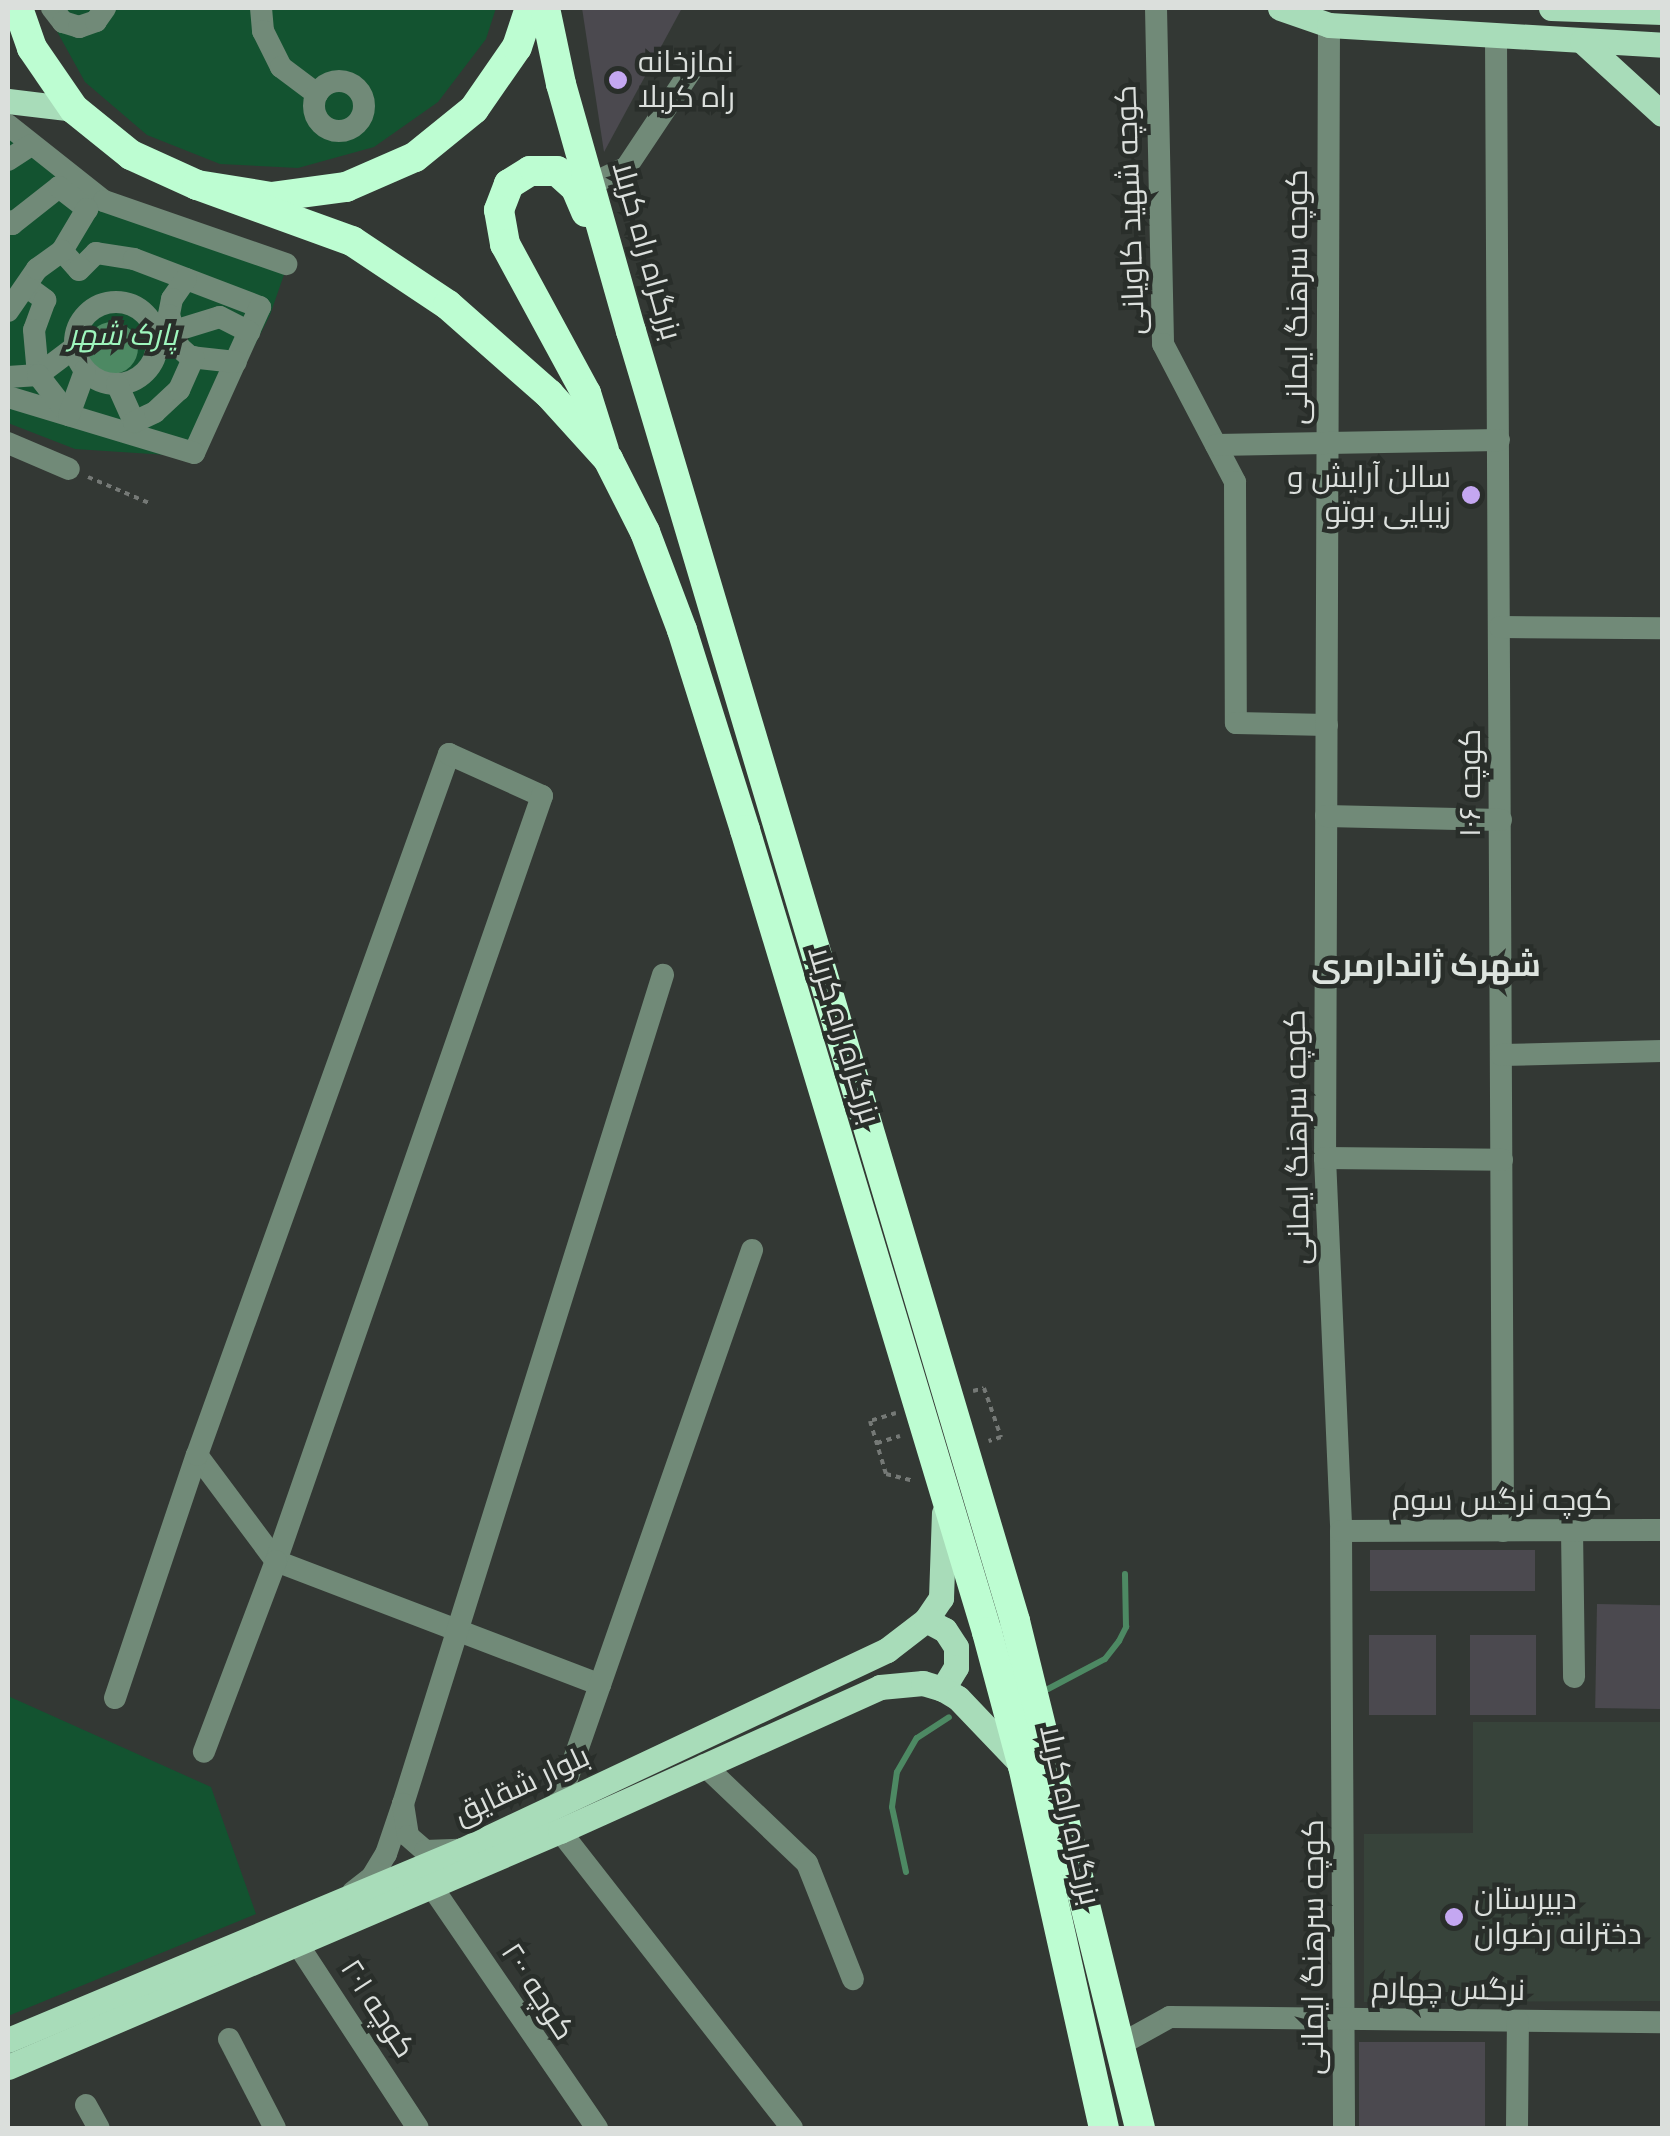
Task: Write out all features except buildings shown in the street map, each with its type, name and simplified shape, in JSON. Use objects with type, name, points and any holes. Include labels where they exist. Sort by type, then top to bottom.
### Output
[{"type":"highway","points":[[18,8],[32,48],[74,109],[130,156],[197,185],[271,197],[346,187],[415,157],[474,109],[517,48],[530,8]]},
{"type":"highway","name":"بزرگراه راه کربلا","points":[[545,8],[561,84],[631,331],[1015,1621],[1140,2128]]},
{"type":"highway","points":[[608,460],[586,394],[505,244],[499,210],[509,184],[530,172],[557,171],[576,188],[631,331]]},
{"type":"highway","name":"بزرگراه راه کربلا","points":[[197,185],[352,241],[432,294],[549,394],[608,460],[645,532],[682,630],[1023,1766],[1104,2128]]},
{"type":"main road","points":[[1280,8],[1329,25],[1662,45]]},
{"type":"main road","points":[[1551,8],[1662,12]]},
{"type":"main road","points":[[1582,41],[1662,114]]},
{"type":"main road","points":[[8,102],[74,109]]},
{"type":"main road","points":[[942,1488],[945,1545],[940,1598],[926,1620],[945,1630],[956,1647],[956,1666],[943,1689],[958,1698],[1023,1766]]},
{"type":"main road","name":"بلوار شقایق","points":[[8,2066],[291,1934],[344,1899],[462,1850],[864,1662],[926,1620]]},
{"type":"main road","name":"بلوار شقایق","points":[[8,2040],[291,1934],[432,1886],[880,1687],[923,1683],[943,1689]]},
{"type":"street","points":[[52,8],[63,22],[80,27],[96,21],[105,8]]},
{"type":"street","points":[[261,8],[263,31],[275,56],[298,82],[317,94]]},
{"type":"street","name":"کوچه شهید کاویانی","points":[[1156,8],[1163,344],[1235,482],[1236,723],[1327,726]]},
{"type":"street","name":"کوچه سرهنگ ایمانی","points":[[1329,25],[1325,1158],[1341,1532],[1344,2128]]},
{"type":"street","name":"کوچه ۱۰۶","points":[[1496,36],[1503,1530]]},
{"type":"street","points":[[591,184],[626,168],[694,66]]},
{"type":"street","points":[[8,125],[104,202],[286,264]]},
{"type":"street","points":[[8,160],[31,144]]},
{"type":"street","points":[[8,311],[37,269],[62,250],[87,210],[60,187],[9,225]]},
{"type":"street","points":[[62,250],[103,304]]},
{"type":"street","points":[[8,397],[136,429],[194,453],[260,307],[134,258],[96,253],[79,270]]},
{"type":"street","points":[[149,318],[172,299],[186,278]]},
{"type":"street","points":[[26,286],[44,302],[82,319]]},
{"type":"street","points":[[228,294],[220,318],[175,346],[142,375],[116,384],[86,371],[75,347],[82,319],[103,304],[132,305],[175,346],[236,362]]},
{"type":"street","points":[[136,429],[167,403],[187,377],[175,346],[172,299]]},
{"type":"street","points":[[44,302],[34,330],[38,375],[69,415]]},
{"type":"street","points":[[220,318],[249,332]]},
{"type":"street","points":[[8,377],[38,375],[75,347]]},
{"type":"street","points":[[69,415],[86,371]]},
{"type":"street","points":[[116,384],[136,429]]},
{"type":"street","points":[[1216,445],[1500,440]]},
{"type":"street","points":[[8,444],[70,469]]},
{"type":"street","points":[[1500,627],[1662,628]]},
{"type":"street","points":[[115,1698],[198,1454],[450,754],[542,796],[276,1560],[204,1752]]},
{"type":"street","points":[[1326,816],[1501,820]]},
{"type":"street","points":[[344,1899],[372,1876],[386,1854],[664,976]]},
{"type":"street","points":[[1502,1055],[1662,1051]]},
{"type":"street","points":[[1325,1158],[1502,1160]]},
{"type":"street","points":[[558,1805],[752,1250]]},
{"type":"street","points":[[198,1454],[276,1560],[600,1685]]},
{"type":"street","points":[[1572,1530],[1574,1677]]},
{"type":"street","name":"کوچه نرگس سوم","points":[[1341,1532],[1662,1530]]},
{"type":"street","points":[[704,1765],[808,1863],[852,1978]]},
{"type":"street","points":[[403,1804],[408,1836],[425,1851],[462,1850]]},
{"type":"street","points":[[560,1831],[792,2128]]},
{"type":"street","name":"کوچه ۲۰۰","points":[[432,1886],[597,2128]]},
{"type":"street","name":"کوچه ۲۰۱","points":[[291,1934],[418,2128]]},
{"type":"street","name":"نرگس چهارم","points":[[1121,2044],[1170,2017],[1662,2022]]},
{"type":"street","points":[[1516,2128],[1518,2021]]},
{"type":"street","points":[[229,2038],[275,2128]]},
{"type":"street","points":[[86,2105],[99,2128]]},
{"type":"path","points":[[70,469],[149,503]]},
{"type":"path","points":[[984,1388],[1001,1436]]},
{"type":"path","points":[[870,1421],[886,1474]]},
{"type":"shaded area","points":[[112,322],[130,330],[138,348],[130,366],[112,374],[94,366],[86,348],[94,330]]},
{"type":"shaded area","points":[[1473,1722],[1662,1722],[1662,2001],[1364,2002],[1364,1834],[1473,1833]]},
{"type":"green space","points":[[44,8],[496,8],[486,39],[438,102],[374,147],[298,168],[220,164],[147,135],[85,82]]},
{"type":"green space","name":"پارک شهر","points":[[8,130],[102,209],[287,266],[270,315],[198,457],[75,449],[8,423]]},
{"type":"green space","points":[[8,1696],[211,1787],[256,1914],[8,2016]]},
{"type":"waterway","points":[[1048,1689],[1105,1659],[1119,1641],[1126,1627],[1125,1574]]},
{"type":"waterway","points":[[906,1872],[892,1807],[897,1772],[917,1738],[949,1717]]},
{"type":"place","name":"نمازخانه راه کربلا","points":[[618,80]]},
{"type":"place","name":"سالن آرایش و زیبایی بوتو","points":[[1471,495]]},
{"type":"place","name":"دبیرستان دخترانه رضوان","points":[[1454,1917]]},
{"type":"district","name":"شهرک ژاندارمری","points":[[1426,967]]}]
